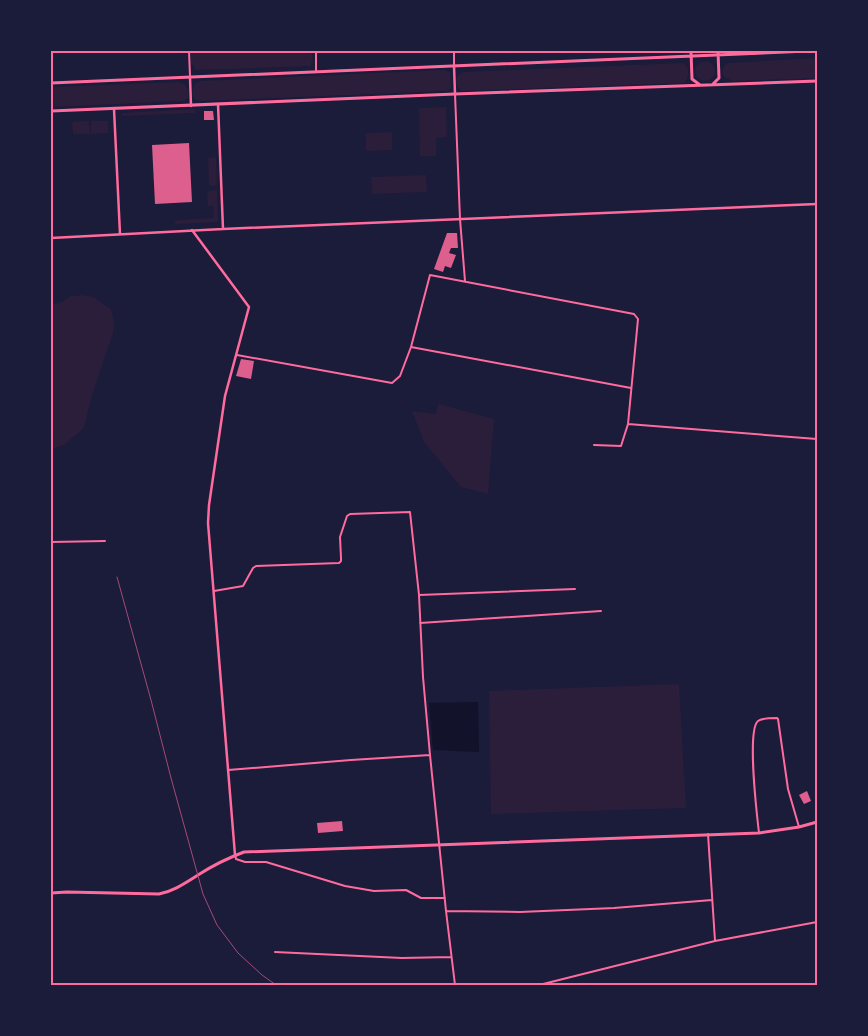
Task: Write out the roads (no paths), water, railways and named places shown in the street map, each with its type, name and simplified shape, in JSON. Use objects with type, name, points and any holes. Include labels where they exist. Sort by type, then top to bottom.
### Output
[{"type":"main road","points":[[691,51],[692,79],[700,85]]},
{"type":"main road","points":[[51,83],[692,56],[718,53],[809,51]]},
{"type":"main road","points":[[712,84],[719,78],[718,53]]},
{"type":"main road","points":[[51,111],[817,81]]},
{"type":"main road","points":[[51,893],[167,893],[234,855],[244,852],[759,833],[799,827],[817,822]]},
{"type":"street","points":[[189,51],[191,106]]},
{"type":"street","points":[[316,51],[316,72]]},
{"type":"street","points":[[454,51],[460,219],[465,282]]},
{"type":"street","points":[[218,104],[222,229]]},
{"type":"street","points":[[114,109],[120,234]]},
{"type":"street","points":[[51,238],[192,230],[817,204]]},
{"type":"street","points":[[192,230],[249,307],[225,396],[208,523],[234,855],[236,859],[245,862],[272,863],[344,886],[374,891],[406,890],[421,898],[445,898]]},
{"type":"street","points":[[236,355],[392,383],[400,376],[411,347],[430,275],[634,314],[638,319],[628,424],[621,446],[594,445]]},
{"type":"street","points":[[411,347],[631,388]]},
{"type":"street","points":[[628,424],[817,439]]},
{"type":"street","points":[[214,591],[243,586],[256,566],[339,563],[341,561],[340,537],[347,516],[350,514],[410,512],[430,755],[455,985]]},
{"type":"street","points":[[51,542],[105,541]]},
{"type":"street","points":[[418,595],[575,589]]},
{"type":"street","points":[[420,623],[601,611]]},
{"type":"street","points":[[759,833],[753,757],[755,726],[757,721],[760,720],[778,719],[788,789],[799,827]]},
{"type":"street","points":[[227,770],[430,755]]},
{"type":"street","points":[[708,834],[715,941]]},
{"type":"street","points":[[446,911],[520,912],[614,908],[712,900]]},
{"type":"street","points":[[539,985],[715,941],[817,922]]},
{"type":"street","points":[[275,952],[402,958],[451,957]]},
{"type":"railway","points":[[117,577],[203,894],[217,925],[238,953],[276,985]]}]
